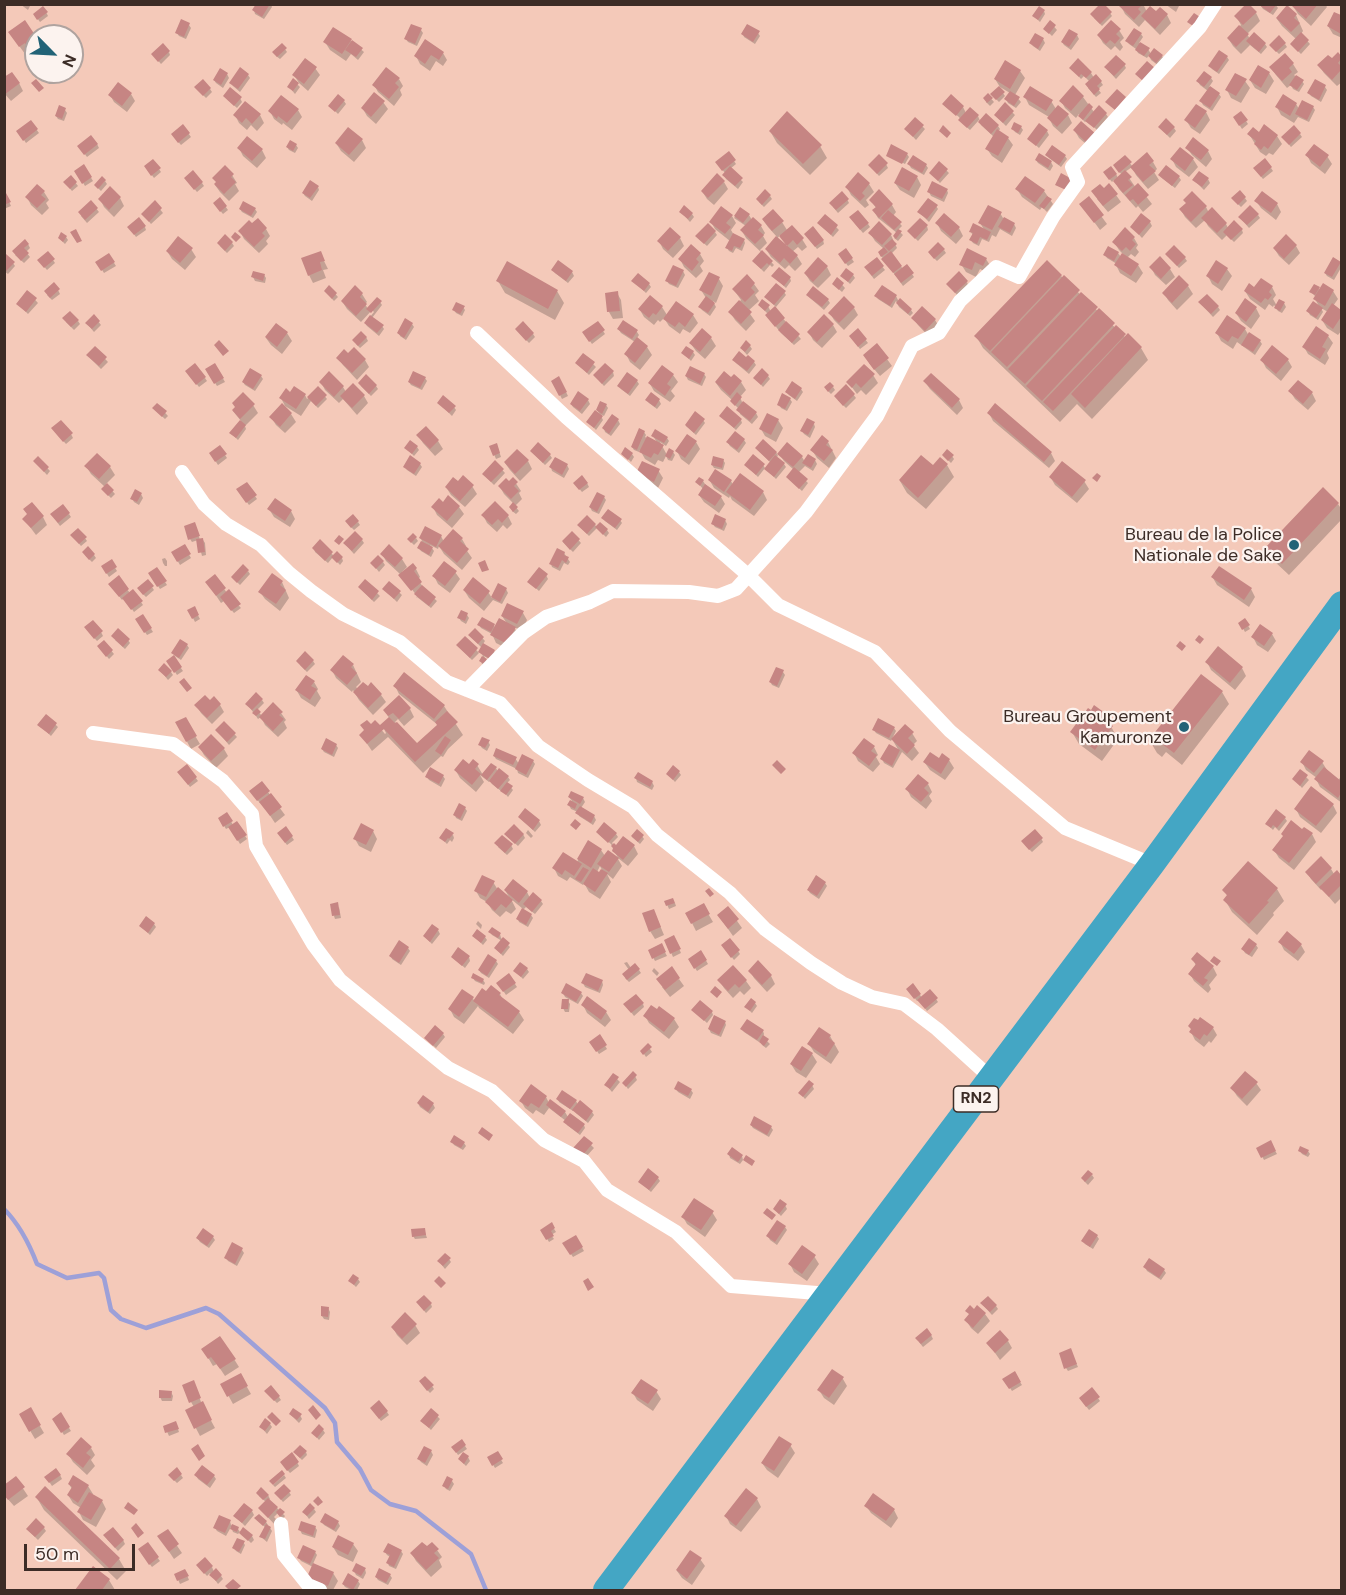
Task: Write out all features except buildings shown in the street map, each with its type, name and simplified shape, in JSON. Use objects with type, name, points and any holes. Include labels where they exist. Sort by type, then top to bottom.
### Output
[{"type":"highway","name":"RN2","points":[[606,1590],[1152,864],[1341,604]]},
{"type":"street","points":[[467,690],[523,633],[546,617],[590,602],[613,591],[689,592],[718,596],[736,589],[806,512],[877,416],[912,346],[939,333],[960,302],[996,267],[1019,277],[1053,217],[1078,182],[1072,167],[1200,27],[1215,4]]},
{"type":"street","points":[[477,333],[566,417],[749,576],[778,605],[875,652],[950,731],[1065,828],[1152,864]]},
{"type":"street","points":[[182,472],[204,504],[226,524],[261,545],[311,591],[343,614],[400,642],[447,682],[500,703],[538,746],[633,807],[657,835],[729,893],[765,929],[842,983],[872,996],[904,1004],[937,1029],[991,1078]]},
{"type":"street","points":[[93,733],[173,744],[223,781],[252,814],[256,846],[314,944],[340,980],[448,1068],[492,1091],[544,1140],[584,1161],[607,1190],[676,1232],[731,1286],[829,1294]]},
{"type":"street","points":[[280,1524],[284,1555],[308,1589]]},
{"type":"waterway","points":[[4,1209],[24,1235],[37,1264],[67,1278],[99,1273],[104,1278],[111,1310],[121,1319],[146,1328],[206,1308],[219,1314],[325,1408],[335,1423],[337,1442],[360,1469],[371,1490],[390,1504],[416,1511],[471,1554],[486,1590]]},
{"type":"place","name":"Bureau de la Police Nationale de Sake","points":[[1294,545]]},
{"type":"place","name":"Bureau Groupement Kamuronze","points":[[1184,727]]}]
